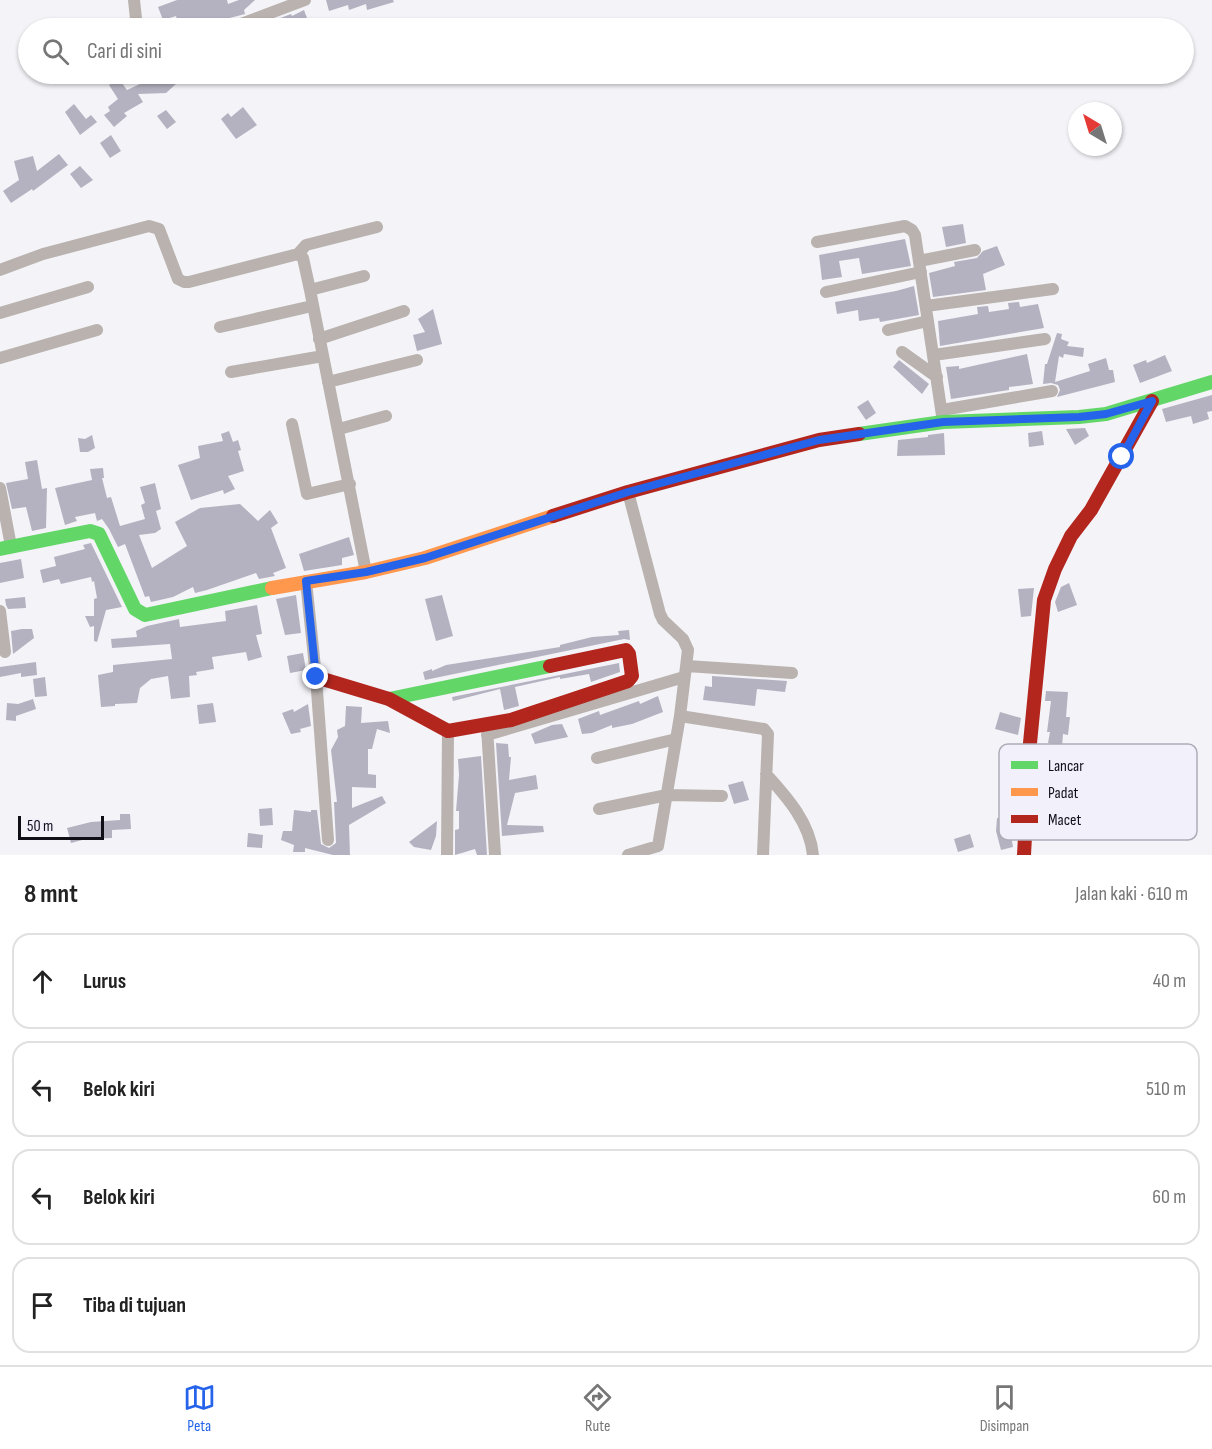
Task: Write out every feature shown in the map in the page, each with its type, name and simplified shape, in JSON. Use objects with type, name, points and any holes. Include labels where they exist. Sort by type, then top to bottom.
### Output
[{"type":"street","points":[[134,0],[136,18]]},
{"type":"street","points":[[256,18],[304,0]]},
{"type":"street","points":[[0,270],[43,254],[149,226],[159,229],[178,279],[184,282],[298,254],[306,245],[377,227]]},
{"type":"street","points":[[818,242],[905,226],[912,230],[915,235],[943,416]]},
{"type":"street","points":[[826,292],[975,250]]},
{"type":"street","points":[[298,254],[303,258],[310,290],[366,572]]},
{"type":"street","points":[[310,290],[364,276]]},
{"type":"street","points":[[0,313],[88,287]]},
{"type":"street","points":[[926,306],[1053,289]]},
{"type":"street","points":[[220,327],[312,306]]},
{"type":"street","points":[[319,339],[404,311]]},
{"type":"street","points":[[888,330],[928,321]]},
{"type":"street","points":[[0,358],[97,330]]},
{"type":"street","points":[[934,355],[1045,339]]},
{"type":"street","points":[[902,352],[937,377]]},
{"type":"street","points":[[231,372],[322,356]]},
{"type":"street","points":[[328,382],[417,360]]},
{"type":"street","points":[[943,416],[1079,417],[1106,414],[1212,382]]},
{"type":"street","points":[[0,488],[5,547],[95,531],[99,534],[135,609],[145,615],[306,581],[366,572],[425,558],[628,492],[819,440],[943,416],[1052,391]]},
{"type":"street","points":[[1030,744],[1044,600],[1055,568],[1071,536],[1096,501],[1152,401]]},
{"type":"street","points":[[339,429],[386,416]]},
{"type":"street","points":[[292,424],[307,494],[350,484]]},
{"type":"street","points":[[628,492],[660,614],[663,620],[678,633],[688,650],[668,795],[658,846],[628,855]]},
{"type":"street","points":[[306,581],[316,677],[328,840]]},
{"type":"street","points":[[0,611],[5,652]]},
{"type":"street","points":[[389,699],[628,651],[632,676],[628,681],[487,730]]},
{"type":"street","points":[[316,677],[389,699],[448,731],[487,730],[686,671],[792,673]]},
{"type":"street","points":[[680,716],[764,729],[768,734],[763,855]]},
{"type":"street","points":[[487,730],[495,855]]},
{"type":"street","points":[[447,855],[448,731]]},
{"type":"street","points":[[597,758],[676,739]]},
{"type":"street","points":[[766,774],[791,803],[801,819],[813,855]]},
{"type":"street","points":[[599,809],[668,795],[722,796]]},
{"type":"street","points":[[1024,855],[1025,840]]},
{"type":"building","points":[[177,0],[227,0],[228,4],[239,0],[255,0],[244,10],[245,14],[230,18],[177,18],[176,16],[162,18],[158,7]]},
{"type":"building","points":[[326,0],[393,0],[394,2],[367,10],[366,4],[349,10],[348,5],[329,11]]},
{"type":"building","points":[[304,10],[307,18],[281,18],[291,14],[292,16]]},
{"type":"building","points":[[123,84],[127,90],[140,84],[176,84],[166,93],[138,94],[143,102],[124,113],[127,116],[114,127],[104,115],[110,111],[108,107],[118,99],[109,85]]},
{"type":"building","points":[[74,104],[86,119],[91,115],[97,122],[80,135],[65,112]]},
{"type":"building","points":[[243,107],[257,125],[236,139],[221,119],[228,113],[231,117]]},
{"type":"building","points":[[166,110],[176,122],[167,129],[157,116]]},
{"type":"building","points":[[111,135],[121,151],[110,158],[100,143]]},
{"type":"building","points":[[59,154],[68,165],[33,191],[32,189],[11,203],[3,191],[19,180],[14,161],[33,156],[37,171]]},
{"type":"building","points":[[80,166],[93,180],[81,188],[70,174]]},
{"type":"building","points":[[963,224],[966,243],[946,247],[942,227]]},
{"type":"building","points":[[905,239],[911,266],[862,274],[859,258],[839,261],[842,277],[822,280],[819,255]]},
{"type":"building","points":[[997,246],[1005,265],[983,274],[986,290],[933,297],[929,273],[955,266],[954,262],[977,258],[983,251]]},
{"type":"building","points":[[914,286],[919,315],[880,322],[879,318],[859,321],[858,310],[837,314],[835,302]]},
{"type":"building","points":[[1019,302],[1020,307],[1038,304],[1044,328],[940,346],[938,321],[978,314],[977,307],[988,306],[989,312],[1009,309],[1008,303]]},
{"type":"building","points":[[433,309],[442,344],[417,351],[413,335],[425,332],[418,319]]},
{"type":"building","points":[[1057,333],[1062,334],[1061,339],[1069,342],[1067,346],[1084,348],[1083,357],[1064,354],[1063,358],[1059,356],[1055,382],[1090,371],[1088,364],[1106,358],[1109,370],[1113,370],[1115,382],[1057,397],[1060,390],[1058,385],[1043,384],[1045,364],[1047,364]]},
{"type":"building","points":[[1027,354],[1033,384],[951,399],[946,367],[959,366],[959,369]]},
{"type":"building","points":[[1165,355],[1172,371],[1140,383],[1133,365],[1146,360],[1147,363]]},
{"type":"building","points":[[899,360],[929,384],[922,394],[893,367]]},
{"type":"building","points":[[1212,395],[1212,411],[1207,412],[1209,419],[1193,424],[1191,416],[1166,422],[1162,409]]},
{"type":"building","points":[[868,400],[876,413],[866,420],[857,407]]},
{"type":"building","points":[[1085,428],[1089,436],[1075,445],[1066,429]]},
{"type":"building","points":[[229,431],[233,442],[238,440],[241,450],[238,451],[244,471],[228,476],[235,489],[224,494],[223,490],[191,500],[178,465],[200,458],[198,446],[223,441],[221,434]]},
{"type":"building","points":[[1042,431],[1044,445],[1029,447],[1028,433]]},
{"type":"building","points":[[944,433],[945,455],[897,456],[898,440]]},
{"type":"building","points":[[92,435],[95,448],[88,452],[80,452],[78,438],[85,439]]},
{"type":"building","points":[[37,460],[42,489],[47,488],[46,528],[32,531],[26,507],[12,509],[6,483],[28,479],[25,462]]},
{"type":"building","points":[[103,468],[104,478],[102,478],[107,498],[111,497],[120,526],[145,519],[141,505],[145,503],[140,487],[155,483],[161,509],[156,511],[161,529],[155,533],[139,535],[152,568],[187,546],[175,522],[200,508],[240,504],[258,521],[270,510],[278,523],[271,528],[286,568],[273,573],[275,576],[259,579],[256,573],[207,590],[195,593],[193,587],[173,597],[151,602],[149,596],[145,597],[125,544],[118,547],[102,519],[97,521],[95,513],[75,517],[77,521],[65,525],[55,488],[92,480],[90,469]]},
{"type":"building","points":[[349,537],[354,555],[342,558],[342,565],[304,571],[299,554]]},
{"type":"building","points":[[91,543],[122,607],[106,610],[97,642],[94,641],[94,626],[90,627],[85,616],[94,616],[94,599],[97,598],[91,577],[61,584],[59,579],[43,583],[40,570],[56,566],[54,557],[85,549],[83,545]]},
{"type":"building","points":[[21,559],[24,578],[0,583],[0,563]]},
{"type":"building","points":[[1069,583],[1077,605],[1058,612],[1055,602],[1061,587]]},
{"type":"building","points":[[1034,588],[1031,616],[1021,617],[1018,589]]},
{"type":"building","points":[[296,595],[301,633],[285,635],[276,599]]},
{"type":"building","points":[[442,595],[453,636],[436,641],[425,599]]},
{"type":"building","points":[[25,597],[26,608],[8,609],[5,599]]},
{"type":"building","points":[[257,605],[262,634],[256,635],[262,657],[248,661],[246,652],[212,657],[214,669],[196,672],[197,675],[189,676],[190,697],[171,699],[168,676],[151,679],[140,688],[137,703],[101,707],[98,675],[113,672],[113,665],[172,659],[170,644],[112,648],[111,639],[137,637],[136,631],[147,626],[179,619],[180,627],[226,621],[225,611]]},
{"type":"building","points":[[32,629],[34,638],[13,654],[11,631]]},
{"type":"building","points":[[629,630],[630,640],[624,639],[425,680],[423,672],[446,665],[560,647],[560,645],[592,637],[619,635],[618,631]]},
{"type":"building","points":[[303,653],[306,670],[290,673],[287,656]]},
{"type":"building","points":[[36,662],[37,675],[21,677],[21,673],[0,677],[0,667]]},
{"type":"building","points":[[619,663],[620,672],[591,682],[589,674],[560,679],[560,677],[515,687],[519,706],[504,710],[500,689],[453,701],[452,697]]},
{"type":"building","points":[[712,676],[787,681],[785,692],[757,689],[755,706],[703,700],[705,686],[712,687]]},
{"type":"building","points":[[45,677],[47,696],[35,697],[33,679]]},
{"type":"building","points":[[1046,691],[1068,692],[1066,717],[1070,717],[1068,735],[1063,734],[1062,744],[1048,743],[1051,701],[1045,701]]},
{"type":"building","points":[[658,696],[663,712],[632,724],[612,728],[612,725],[592,733],[582,734],[578,719],[599,711],[600,715],[639,701],[640,704]]},
{"type":"building","points":[[33,699],[36,709],[16,716],[16,721],[6,720],[7,703],[18,704]]},
{"type":"building","points":[[213,703],[216,722],[199,724],[197,705]]},
{"type":"building","points":[[308,704],[311,726],[300,729],[301,732],[291,734],[282,713],[293,709],[294,712]]},
{"type":"building","points":[[346,706],[362,707],[361,723],[388,721],[390,733],[377,729],[372,749],[368,749],[368,774],[376,775],[376,788],[352,787],[352,808],[382,796],[386,803],[349,825],[350,855],[333,855],[305,848],[305,852],[293,852],[294,845],[281,840],[283,831],[292,831],[294,810],[311,812],[311,810],[317,810],[321,844],[329,848],[336,843],[334,802],[337,802],[331,750],[338,737],[337,730],[345,726]]},
{"type":"building","points":[[1000,712],[1021,718],[1018,735],[995,729]]},
{"type":"building","points":[[562,724],[568,737],[535,744],[531,734],[552,725]]},
{"type":"building","points":[[496,743],[508,744],[509,757],[511,757],[509,780],[536,775],[538,789],[515,793],[507,825],[543,826],[544,832],[502,836]]},
{"type":"building","points":[[481,756],[487,855],[477,855],[475,849],[455,855],[455,830],[459,829],[459,811],[456,811],[458,759]]},
{"type":"building","points":[[743,781],[749,800],[734,804],[728,785]]},
{"type":"building","points":[[272,808],[273,825],[260,826],[259,809]]},
{"type":"building","points":[[120,814],[130,814],[131,829],[112,830],[112,838],[86,839],[71,843],[67,828],[91,822],[120,820]]},
{"type":"building","points":[[997,818],[999,818],[999,840],[1012,840],[1013,847],[1001,850],[996,831]]},
{"type":"building","points":[[437,821],[436,836],[431,850],[414,847],[409,842]]},
{"type":"building","points":[[248,833],[263,835],[262,848],[247,847]]},
{"type":"building","points":[[970,834],[974,847],[958,852],[954,839]]},
{"type":"traffic: fast","points":[[859,434],[943,422],[1106,414],[1212,382]]},
{"type":"traffic: fast","points":[[0,549],[90,531],[99,534],[135,609],[145,615],[272,588]]},
{"type":"traffic: fast","points":[[389,699],[550,666]]},
{"type":"traffic: slow","points":[[272,588],[366,572],[425,558],[553,516]]},
{"type":"traffic: jam","points":[[1030,744],[1044,600],[1055,569],[1071,536],[1091,510],[1152,401]]},
{"type":"traffic: jam","points":[[553,516],[628,492],[819,440],[859,434]]},
{"type":"traffic: jam","points":[[316,677],[389,699],[448,731],[511,720],[628,681],[632,676],[629,654],[626,650],[550,666]]},
{"type":"traffic: jam","points":[[1024,855],[1025,840]]},
{"type":"route","points":[[316,677],[306,581],[366,572],[425,558],[628,492],[819,440],[943,422],[1106,414],[1152,401],[1122,457]]}]
